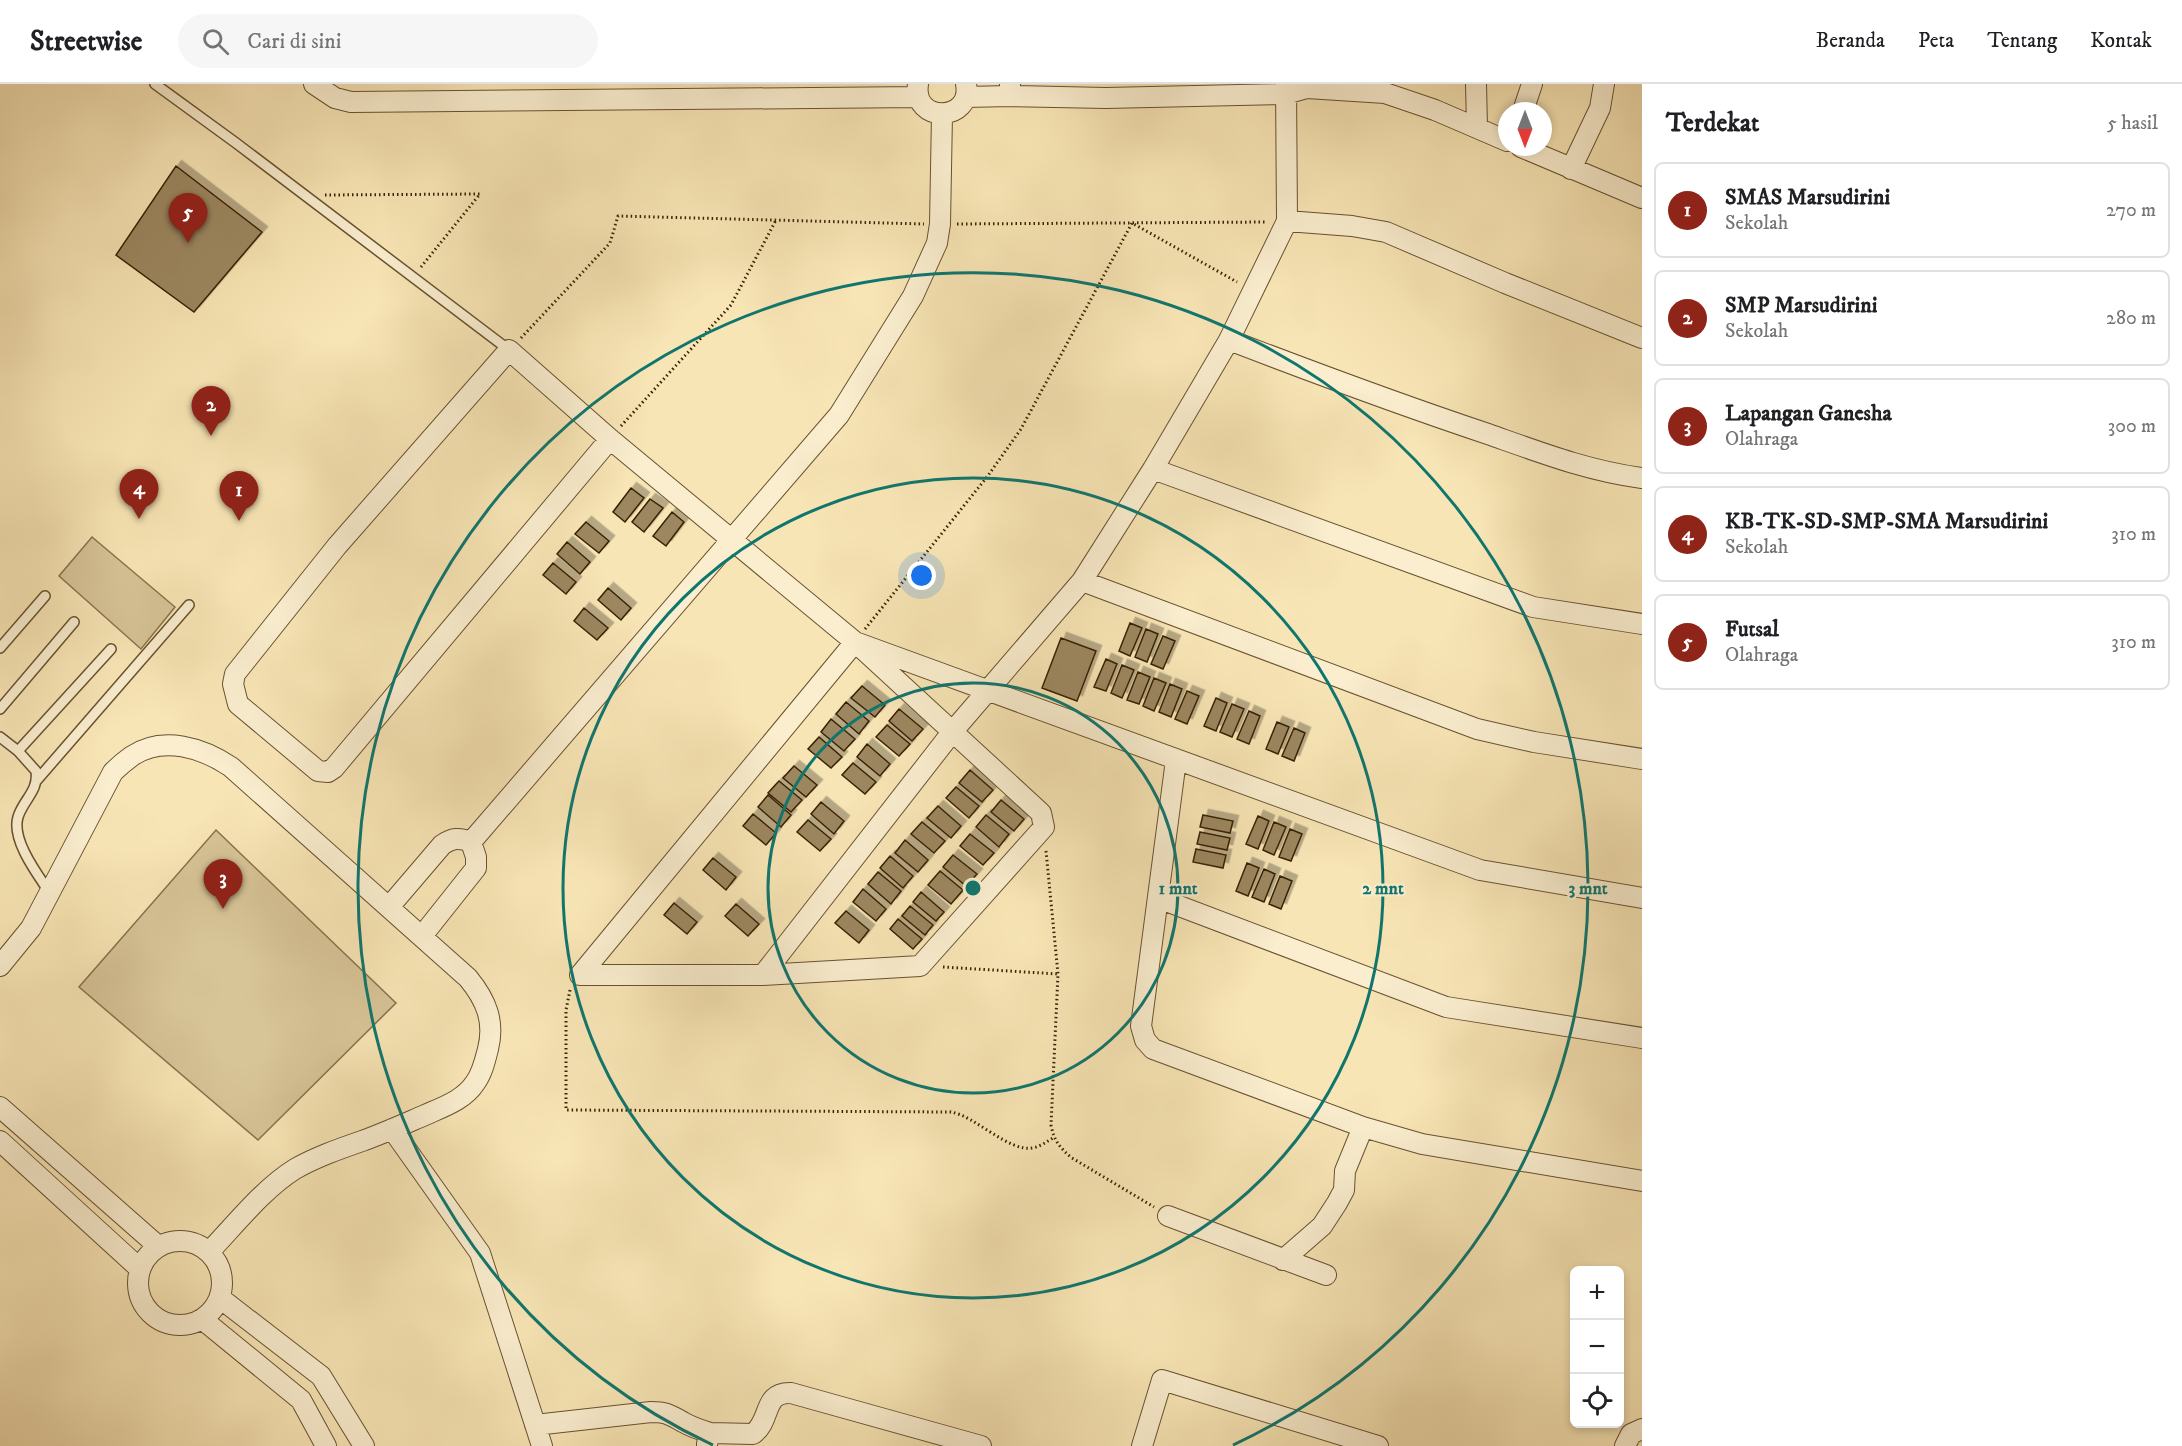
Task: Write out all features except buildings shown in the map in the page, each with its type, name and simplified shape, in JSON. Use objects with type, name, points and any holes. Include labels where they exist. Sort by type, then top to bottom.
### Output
[{"type":"street","points":[[315,84],[335,98],[351,102],[383,93],[918,90],[928,109],[942,114],[957,109],[966,90],[1385,89],[1498,137]]},
{"type":"street","points":[[1476,84],[1476,127]]},
{"type":"street","points":[[1526,102],[1532,84]]},
{"type":"street","points":[[1570,169],[1600,108],[1604,84]]},
{"type":"street","points":[[763,975],[952,731],[990,690],[1082,581],[1153,469],[1229,340],[1287,221],[1286,89]]},
{"type":"street","points":[[471,842],[839,415],[852,397],[914,296],[937,243],[940,224],[942,114]]},
{"type":"street","points":[[1541,156],[1642,198]]},
{"type":"street","points":[[1287,221],[1352,226],[1386,232],[1642,338]]},
{"type":"street","points":[[1229,340],[1420,411],[1593,470],[1642,478]]},
{"type":"street","points":[[580,975],[763,975],[920,966],[1044,827],[1041,813],[855,642],[610,439],[509,350],[338,546],[235,674],[233,684],[238,704],[318,771],[328,772],[334,768],[610,439]]},
{"type":"street","points":[[1153,469],[1533,606],[1642,624]]},
{"type":"street","points":[[1082,581],[1477,729],[1534,742],[1642,759]]},
{"type":"street","points":[[855,642],[1480,870],[1642,898]]},
{"type":"street","points":[[580,975],[855,642]]},
{"type":"street","points":[[0,966],[31,928],[113,772],[133,755],[150,747],[191,747],[213,755],[231,767],[422,936],[468,978],[482,995],[489,1015],[490,1041],[484,1064],[475,1084],[464,1095],[448,1105],[392,1130],[315,1159],[295,1169],[277,1182],[209,1251]]},
{"type":"street","points":[[1176,760],[1142,1026],[1145,1040],[1153,1049],[1363,1127],[1422,1144],[1642,1181]]},
{"type":"street","points":[[389,907],[442,845],[450,839],[461,838],[471,842],[477,857],[476,868],[422,936]]},
{"type":"street","points":[[1158,898],[1446,1007],[1642,1038]]},
{"type":"street","points":[[0,1107],[158,1246]]},
{"type":"street","points":[[1283,1260],[1322,1226],[1337,1203],[1344,1190],[1345,1171],[1363,1127]]},
{"type":"street","points":[[392,1130],[480,1253],[542,1446]]},
{"type":"street","points":[[0,1141],[139,1268]]},
{"type":"street","points":[[1168,1216],[1326,1275]]},
{"type":"street","points":[[175,1240],[193,1242],[209,1251],[219,1265],[223,1282],[220,1298],[202,1320],[186,1325],[168,1324],[152,1316],[141,1302],[136,1285],[139,1268],[158,1246],[175,1240]]},
{"type":"street","points":[[220,1298],[321,1376],[364,1446]]},
{"type":"street","points":[[202,1320],[301,1400],[326,1446]]},
{"type":"street","points":[[1142,1446],[1162,1380],[1378,1446]]},
{"type":"street","points":[[535,1425],[651,1412],[670,1414],[708,1440],[753,1434],[763,1424],[773,1398],[777,1394],[791,1393],[981,1446]]},
{"type":"street","points":[[1625,1446],[1631,1434],[1642,1429]]},
{"type":"lane","points":[[155,84],[509,350]]},
{"type":"lane","points":[[0,648],[45,596]]},
{"type":"lane","points":[[37,780],[189,605]]},
{"type":"lane","points":[[0,709],[74,622]]},
{"type":"lane","points":[[18,751],[111,649]]},
{"type":"lane","points":[[0,737],[18,751],[36,771],[36,787],[17,818],[20,844],[50,893]]},
{"type":"path","points":[[305,195],[480,194],[412,277]]},
{"type":"path","points":[[509,350],[610,243],[618,216],[940,224],[1287,221]]},
{"type":"path","points":[[610,439],[731,305],[776,220]]},
{"type":"path","points":[[1132,223],[1253,291]]},
{"type":"path","points":[[855,642],[987,477],[1021,429],[1132,223]]},
{"type":"path","points":[[1044,827],[1058,974],[1051,1125],[1053,1138],[1071,1158],[1168,1216]]},
{"type":"path","points":[[920,966],[1058,974]]},
{"type":"path","points":[[580,975],[570,991],[566,1010],[566,1110],[951,1112],[962,1115],[1010,1143],[1024,1148],[1034,1148],[1053,1138]]},
{"type":"shaded area","points":[[92,537],[175,607],[141,649],[59,576]]},
{"type":"shaded area","points":[[216,830],[396,1003],[258,1140],[79,987]]},
{"type":"place","name":"Futsal","points":[[188,243]]},
{"type":"place","name":"SMP Marsudirini","points":[[211,436]]},
{"type":"place","name":"KB-TK-SD-SMP-SMA Marsudirini","points":[[139,519]]},
{"type":"place","name":"SMAS Marsudirini","points":[[239,521]]},
{"type":"place","name":"Lapangan Ganesha","points":[[223,909]]}]
